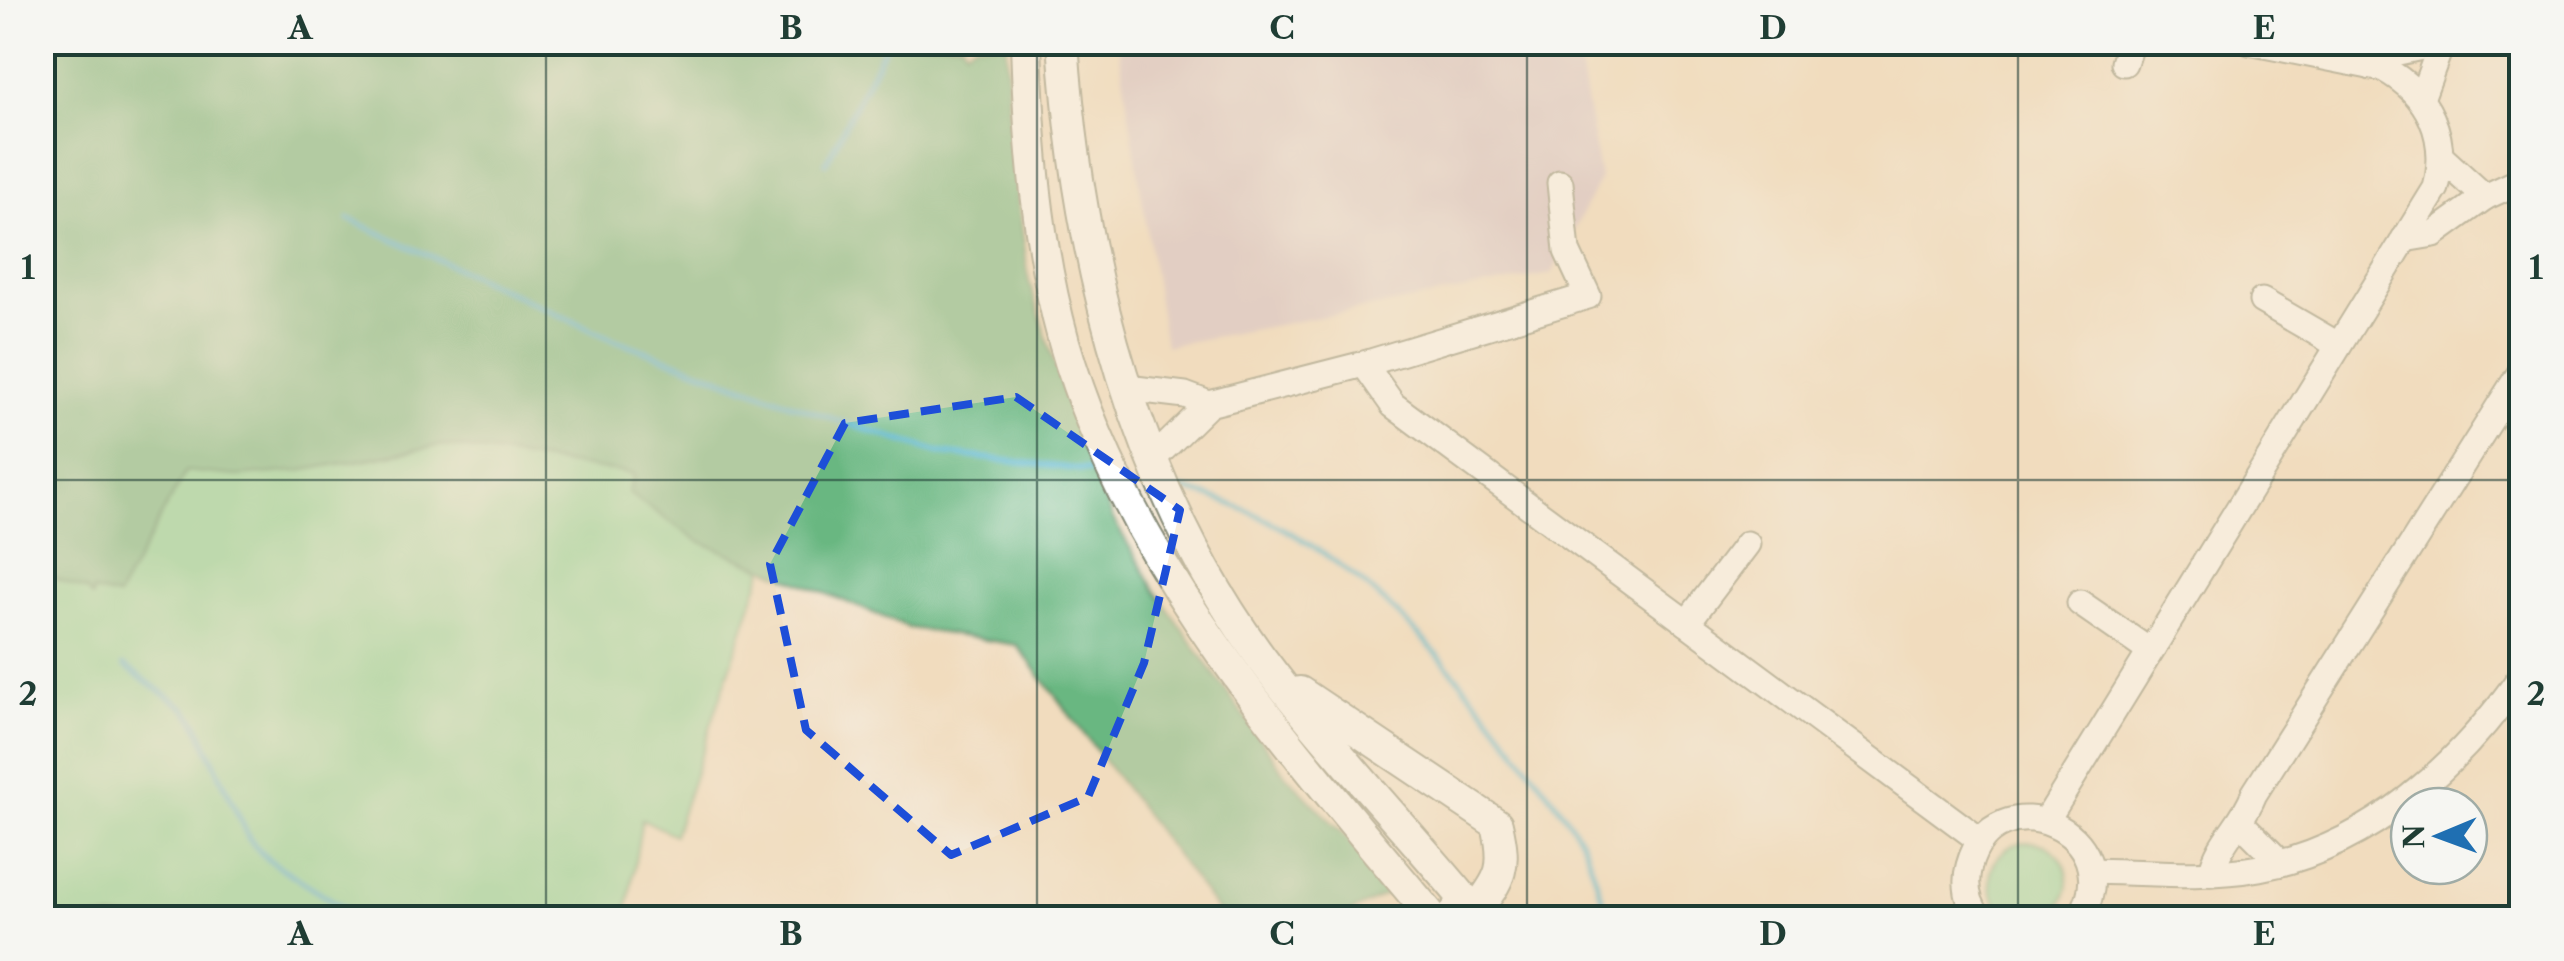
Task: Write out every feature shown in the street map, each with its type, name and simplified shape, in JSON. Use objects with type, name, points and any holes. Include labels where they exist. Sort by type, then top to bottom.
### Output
[{"type":"main road","points":[[1026,42],[1029,163],[1064,342],[1120,488],[1174,582],[1264,716],[1433,918]]},
{"type":"main road","points":[[1063,42],[1082,212],[1151,461],[1200,563],[1272,673],[1478,915]]},
{"type":"main road","points":[[1272,673],[1496,824],[1503,850],[1500,881],[1478,915]]},
{"type":"main road","points":[[1352,821],[1458,913],[1478,915]]},
{"type":"street","points":[[2046,821],[2436,188],[2441,158],[2436,128],[2422,99],[2398,77],[2370,67],[2249,42]]},
{"type":"street","points":[[2370,67],[2379,56],[2426,44],[2444,44],[2422,99]]},
{"type":"street","points":[[2441,158],[2485,197]]},
{"type":"street","points":[[2404,239],[2434,234],[2485,197],[2522,180]]},
{"type":"street","points":[[1151,461],[1209,404],[1364,364],[1588,296],[1567,251],[1560,182]]},
{"type":"street","points":[[2262,301],[2338,344]]},
{"type":"street","points":[[1364,364],[1394,405],[1981,841]]},
{"type":"street","points":[[2210,872],[2227,832],[2242,824],[2254,794],[2522,370]]},
{"type":"street","points":[[1128,388],[1186,395],[1209,404]]},
{"type":"street","points":[[1687,623],[1748,544]]},
{"type":"street","points":[[2080,603],[2148,650]]},
{"type":"street","points":[[2091,872],[2210,872],[2281,863],[2362,830],[2427,783],[2471,739],[2522,675]]},
{"type":"street","points":[[1979,918],[1967,892],[1966,874],[1981,841],[2010,821],[2046,821],[2076,839],[2091,872],[2092,889],[2080,918]]},
{"type":"street","points":[[2242,824],[2281,863]]},
{"type":"highlighted area","points":[[1016,397],[1180,510],[1144,663],[1088,797],[951,855],[806,730],[770,564],[845,423]]},
{"type":"shaded area","points":[[1118,43],[1576,43],[1600,178],[1552,274],[1165,346]]},
{"type":"green space","points":[[962,42],[965,49],[976,43],[1006,43],[1010,140],[1029,281],[1068,407],[1113,519],[1157,593],[1285,774],[1397,889],[1339,918],[1234,918],[1219,913],[1017,645],[910,628],[699,541],[628,493],[634,474],[442,445],[299,471],[237,476],[186,471],[117,597],[93,591],[92,597],[86,590],[43,574],[43,43]]},
{"type":"green space","points":[[442,445],[635,474],[629,493],[699,541],[764,568],[674,835],[642,819],[626,918],[43,918],[43,574],[117,597],[186,470],[283,471]]},
{"type":"green space","points":[[2029,842],[2057,853],[2068,881],[2057,909],[2029,920],[2001,909],[1990,881],[2001,853]]},
{"type":"waterway","points":[[826,163],[887,42]]},
{"type":"waterway","points":[[349,219],[610,338],[842,422],[941,453],[1101,472]]},
{"type":"waterway","points":[[1177,488],[1230,504],[1280,527],[1327,556],[1412,628],[1486,711],[1564,813],[1582,844],[1611,918]]},
{"type":"waterway","points":[[124,666],[185,708],[196,722],[249,839],[267,859],[360,918]]}]
